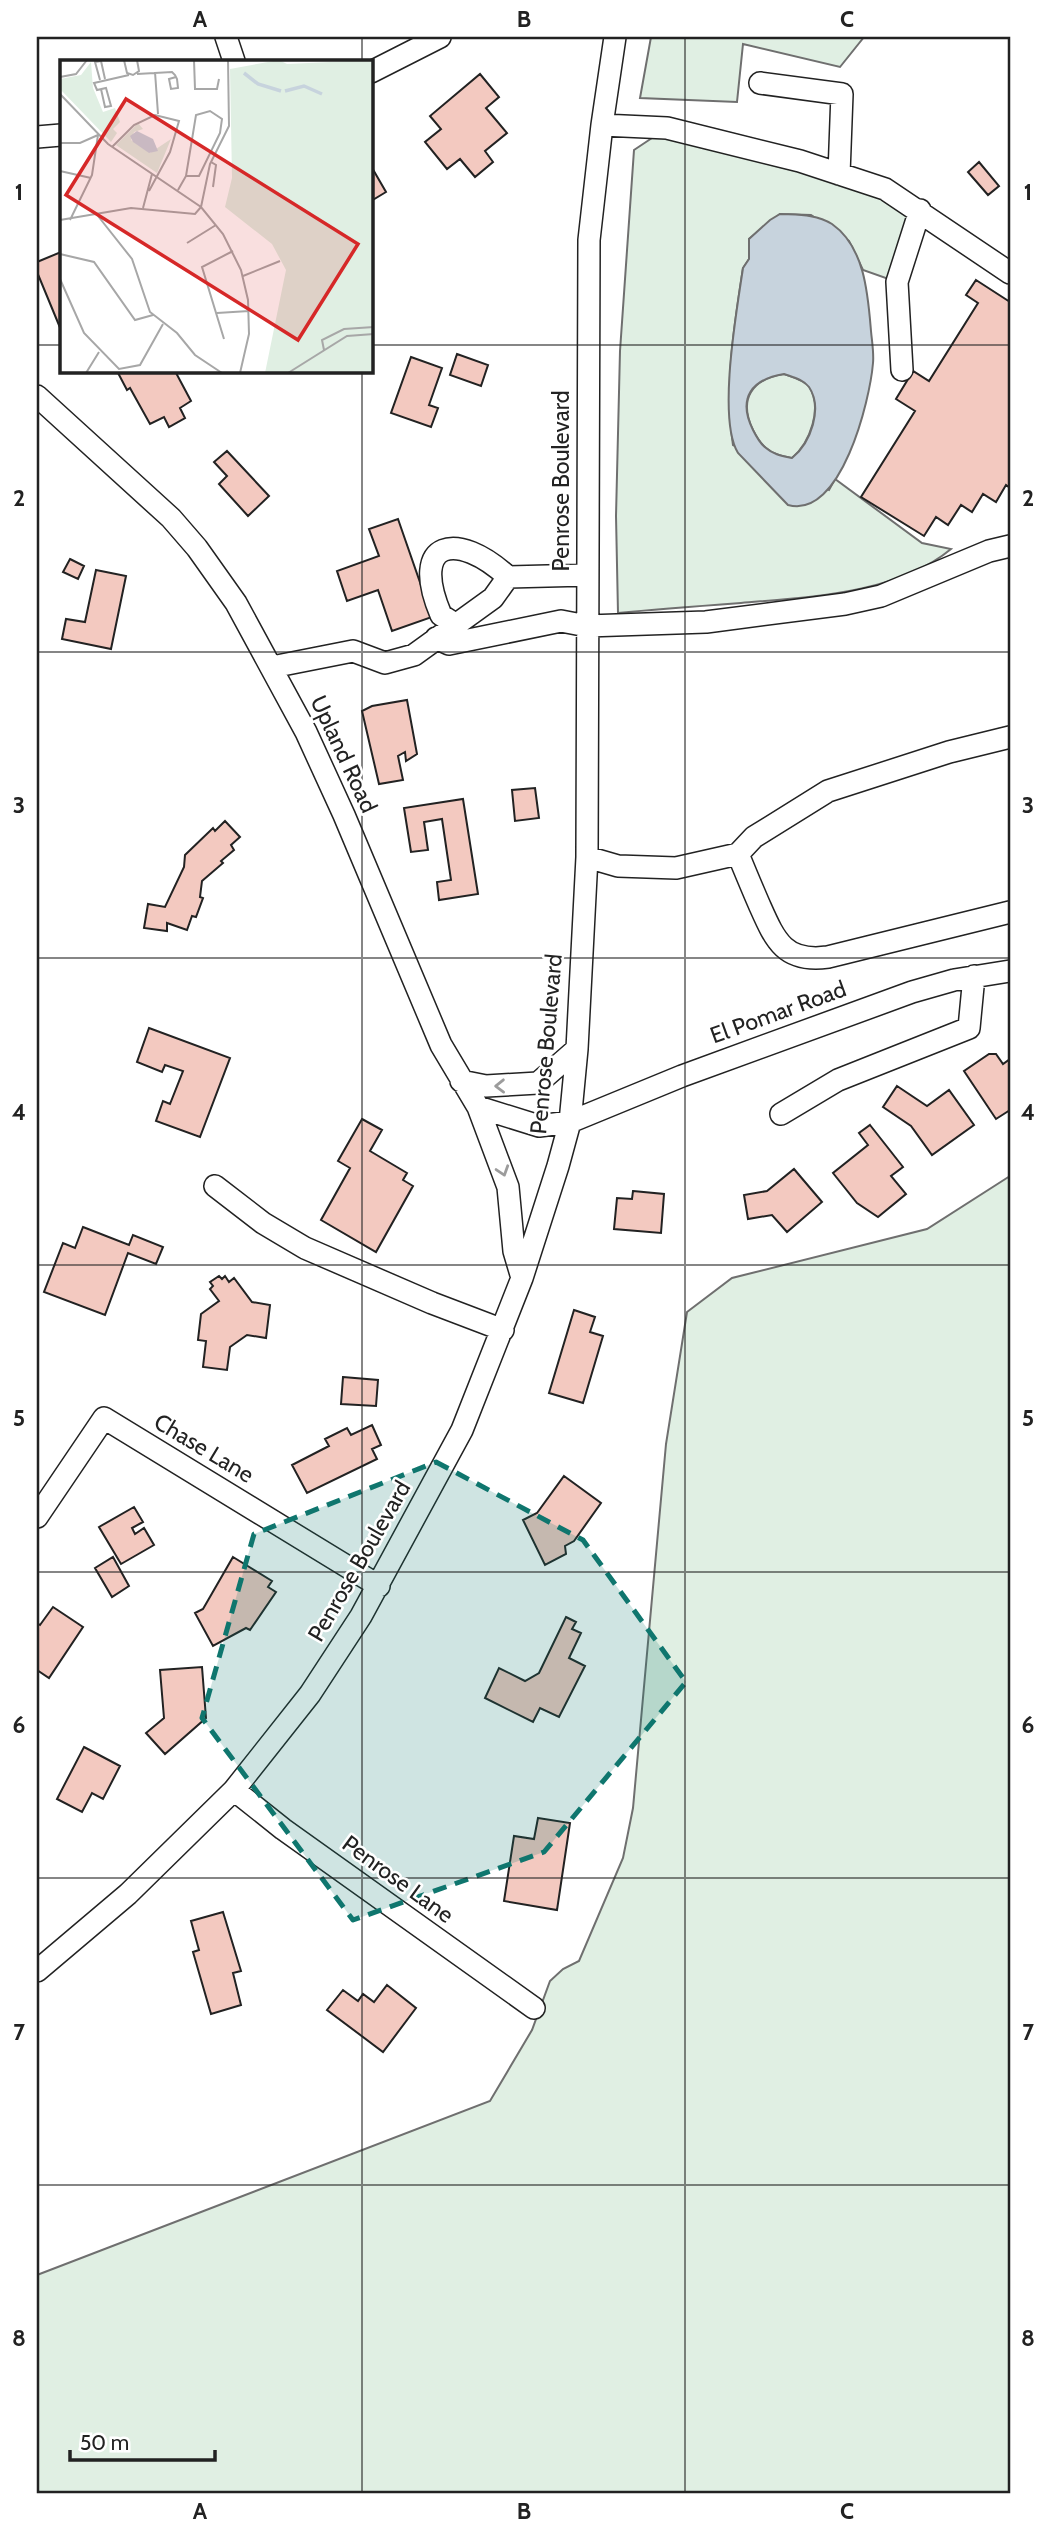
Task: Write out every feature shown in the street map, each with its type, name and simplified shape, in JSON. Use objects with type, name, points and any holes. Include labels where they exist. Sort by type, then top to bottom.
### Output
[{"type":"street","points":[[226,37],[234,60]]},
{"type":"street","points":[[373,71],[440,37]]},
{"type":"street","name":"Penrose Boulevard","points":[[37,1971],[128,1894],[234,1790],[310,1694],[379,1586],[463,1430],[522,1278],[570,1122],[577,1049],[587,857],[589,240],[615,37]]},
{"type":"street","points":[[760,83],[842,94],[839,174]]},
{"type":"street","points":[[602,125],[667,128],[800,160],[886,189],[1010,273]]},
{"type":"street","points":[[37,137],[60,135]]},
{"type":"street","points":[[902,370],[897,282],[920,210]]},
{"type":"street","name":"Upland Road","points":[[37,396],[171,518],[236,603],[272,667],[344,814],[441,1045],[478,1107],[508,1187],[514,1251],[522,1278]]},
{"type":"street","points":[[436,638],[449,644],[561,621],[587,626],[706,622],[845,604],[881,596],[989,551],[1010,546]]},
{"type":"street","points":[[455,624],[441,615],[431,584],[430,566],[444,550],[469,550],[486,559],[508,577],[587,575]]},
{"type":"street","points":[[272,667],[353,651],[385,663],[414,655],[493,598],[508,577]]},
{"type":"street","points":[[587,857],[618,866],[676,868],[738,854],[754,837],[798,807],[828,791],[939,755],[1010,737]]},
{"type":"street","points":[[738,854],[773,936],[783,948],[800,958],[828,957],[1010,912]]},
{"type":"street","name":"El Pomar Road","points":[[570,1122],[682,1076],[912,992],[974,976],[1010,971]]},
{"type":"street","points":[[781,1114],[838,1080],[968,1028],[974,976]]},
{"type":"street","points":[[461,1081],[486,1087],[538,1083],[577,1049]]},
{"type":"street","points":[[478,1107],[539,1126],[570,1122]]},
{"type":"street","points":[[215,1186],[263,1223],[305,1248],[432,1303],[503,1330]]},
{"type":"street","name":"Chase Lane","points":[[37,1517],[104,1418],[379,1586]]},
{"type":"street","name":"Penrose Lane","points":[[234,1790],[283,1829],[534,2008]]},
{"type":"highlighted area","points":[[436,1462],[583,1540],[686,1682],[544,1852],[353,1920],[202,1718],[254,1534]]},
{"type":"green space","points":[[651,37],[864,37],[840,67],[743,44],[737,102],[640,98]]},
{"type":"green space","points":[[667,128],[920,210],[897,282],[863,270],[849,241],[811,215],[780,214],[749,239],[749,259],[743,268],[734,334],[730,423],[733,445],[829,490],[835,479],[922,543],[951,549],[929,564],[905,576],[851,591],[618,613],[616,516],[620,351],[634,150]]},
{"type":"green space","points":[[784,374],[809,386],[815,404],[809,434],[792,458],[775,454],[762,444],[753,430],[747,409],[751,392],[756,386],[764,380]]},
{"type":"green space","points":[[1010,1176],[1010,2493],[37,2493],[37,2275],[490,2101],[532,2030],[550,1981],[563,1969],[579,1961],[623,1858],[633,1808],[666,1444],[687,1312],[732,1278],[927,1229]]},
{"type":"shaded area","points":[[780,214],[800,215],[820,218],[832,224],[852,245],[858,258],[868,302],[873,363],[859,428],[837,476],[823,494],[807,505],[788,505],[738,453],[729,416],[733,336],[743,268],[749,259],[749,239]],"holes":[[[784,374],[807,384],[815,405],[813,425],[805,444],[792,458],[775,454],[762,444],[748,419],[747,400],[750,392],[763,380]]]},
{"type":"building","points":[[480,74],[499,97],[486,108],[507,133],[485,151],[493,162],[475,177],[460,159],[447,169],[425,142],[441,129],[430,116]]},
{"type":"building","points":[[979,162],[999,186],[988,195],[968,172]]},
{"type":"building","points":[[373,169],[386,192],[373,200]]},
{"type":"building","points":[[60,252],[60,328],[37,272],[37,262]]},
{"type":"building","points":[[976,280],[1010,302],[1010,488],[1006,485],[996,502],[983,494],[972,512],[961,505],[948,525],[936,517],[924,536],[861,497],[915,411],[896,399],[913,371],[929,381],[978,303],[966,295]]},
{"type":"building","points":[[457,354],[488,365],[481,386],[450,375]]},
{"type":"building","points":[[411,357],[442,368],[429,405],[438,408],[431,427],[391,413]]},
{"type":"building","points":[[118,373],[176,373],[191,401],[180,408],[185,418],[169,427],[164,417],[150,424],[130,388],[127,390]]},
{"type":"building","points":[[227,451],[269,496],[248,516],[219,484],[227,476],[214,462]]},
{"type":"building","points":[[398,519],[432,617],[392,631],[378,590],[347,601],[337,571],[379,556],[369,529]]},
{"type":"building","points":[[70,559],[84,566],[78,579],[63,572]]},
{"type":"building","points":[[96,570],[126,576],[111,649],[62,639],[66,619],[85,622]]},
{"type":"building","points":[[407,700],[417,754],[406,761],[405,752],[398,756],[403,780],[379,784],[362,711],[372,706]]},
{"type":"building","points":[[535,788],[539,818],[515,821],[512,790]]},
{"type":"building","points":[[463,799],[478,894],[439,900],[437,882],[451,880],[442,819],[424,822],[428,850],[411,852],[404,808]]},
{"type":"building","points":[[225,821],[240,837],[231,845],[234,850],[221,861],[223,863],[202,881],[200,897],[203,898],[196,917],[192,916],[187,930],[167,923],[167,931],[144,928],[148,904],[165,907],[184,867],[185,855],[213,828],[215,831]]},
{"type":"building","points":[[149,1028],[230,1058],[200,1137],[156,1121],[163,1101],[170,1104],[183,1071],[165,1065],[162,1072],[137,1062]]},
{"type":"building","points":[[989,1054],[996,1054],[1003,1064],[1010,1059],[1010,1110],[996,1119],[964,1071]]},
{"type":"building","points":[[897,1086],[927,1106],[949,1090],[974,1125],[932,1155],[911,1126],[883,1107]]},
{"type":"building","points":[[362,1119],[382,1130],[370,1151],[407,1173],[403,1180],[413,1186],[376,1252],[321,1220],[350,1168],[338,1161]]},
{"type":"building","points":[[870,1125],[903,1167],[891,1176],[906,1194],[878,1217],[857,1203],[833,1173],[868,1145],[859,1133]]},
{"type":"building","points":[[794,1169],[822,1202],[787,1232],[772,1215],[748,1219],[744,1195],[767,1191]]},
{"type":"building","points":[[633,1191],[664,1194],[661,1233],[614,1229],[617,1198],[632,1199]]},
{"type":"building","points":[[83,1227],[129,1245],[133,1235],[163,1247],[156,1264],[128,1253],[105,1315],[44,1292],[63,1243],[75,1248]]},
{"type":"building","points":[[219,1276],[222,1279],[225,1276],[229,1282],[234,1278],[252,1302],[270,1305],[266,1338],[247,1335],[230,1347],[227,1370],[203,1367],[206,1341],[198,1340],[201,1314],[219,1301],[210,1289],[213,1286],[210,1282]]},
{"type":"building","points":[[574,1310],[595,1317],[590,1332],[603,1336],[583,1403],[549,1393]]},
{"type":"building","points":[[343,1377],[378,1380],[376,1406],[341,1404]]},
{"type":"building","points":[[372,1425],[381,1445],[372,1449],[377,1459],[307,1493],[292,1465],[329,1446],[325,1439],[347,1428],[351,1435]]},
{"type":"building","points":[[564,1476],[601,1503],[574,1541],[565,1546],[566,1554],[545,1565],[523,1520],[537,1513]]},
{"type":"building","points":[[134,1507],[143,1522],[132,1528],[135,1534],[144,1528],[154,1545],[121,1564],[99,1527]]},
{"type":"building","points":[[113,1557],[129,1586],[112,1597],[95,1568]]},
{"type":"building","points":[[233,1557],[272,1581],[268,1587],[276,1592],[250,1630],[246,1628],[213,1646],[195,1613],[203,1609]]},
{"type":"building","points":[[53,1607],[83,1627],[49,1678],[37,1670],[37,1623],[40,1625]]},
{"type":"building","points":[[566,1617],[576,1622],[572,1629],[581,1633],[569,1658],[585,1666],[559,1717],[540,1708],[533,1722],[485,1698],[499,1668],[525,1681],[539,1673]]},
{"type":"building","points":[[202,1667],[206,1718],[165,1754],[146,1733],[164,1718],[160,1670]]},
{"type":"building","points":[[84,1747],[120,1766],[103,1799],[92,1793],[82,1812],[57,1799]]},
{"type":"building","points":[[538,1818],[570,1823],[557,1910],[504,1901],[514,1836],[534,1839]]},
{"type":"building","points":[[223,1912],[241,1971],[233,1973],[241,2005],[211,2014],[193,1952],[199,1950],[191,1921]]},
{"type":"building","points":[[387,1985],[416,2008],[383,2052],[327,2010],[343,1990],[358,2001],[363,1994],[374,2002]]}]
